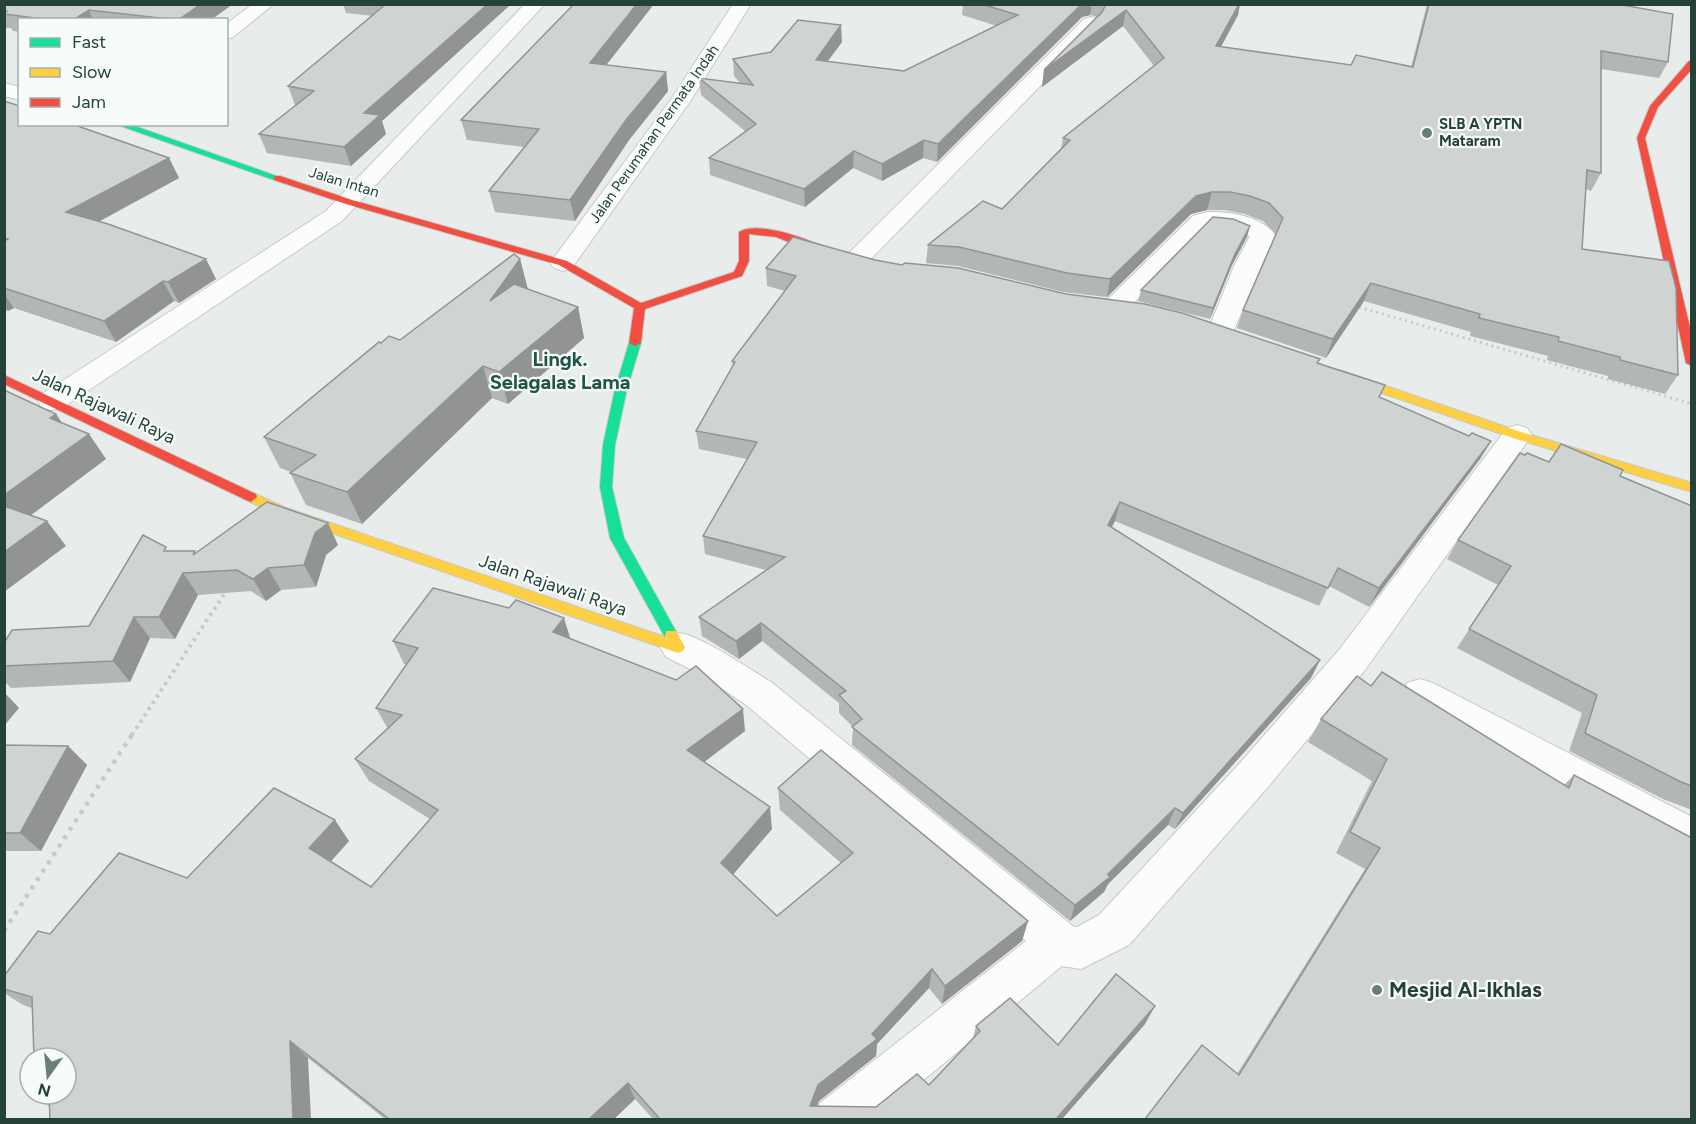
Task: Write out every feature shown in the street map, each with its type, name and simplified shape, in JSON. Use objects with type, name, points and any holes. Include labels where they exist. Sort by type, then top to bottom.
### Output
[{"type":"street","points":[[228,32],[266,4]]},
{"type":"street","points":[[52,401],[280,254],[334,216],[536,4]]},
{"type":"street","name":"Jalan Perumahan Permata Indah","points":[[563,263],[681,100],[742,4]]},
{"type":"street","points":[[563,263],[640,307],[738,274],[744,261],[744,232],[748,230],[765,232],[858,264],[1090,22]]},
{"type":"street","points":[[1692,63],[1660,97],[1644,122],[1641,138],[1682,286],[1692,363]]},
{"type":"street","name":"Jalan Intan","points":[[125,126],[349,202],[563,263]]},
{"type":"street","points":[[1117,309],[1201,221],[1220,218],[1256,229],[1263,235],[1247,266],[1220,333]]},
{"type":"street","name":"Jalan Rajawali Raya","points":[[640,307],[636,339],[621,389],[609,445],[606,487],[617,538],[678,647]]},
{"type":"street","points":[[1330,371],[1518,435],[1692,488]]},
{"type":"street","name":"Jalan Rajawali Raya","points":[[4,379],[279,510],[678,647]]},
{"type":"street","points":[[678,647],[713,664],[758,693],[1059,942],[1069,948],[1081,948],[1114,930],[1239,792],[1352,660],[1518,435]]},
{"type":"street","points":[[1419,694],[1692,838]]},
{"type":"street","points":[[837,1119],[1059,942]]},
{"type":"path","points":[[1359,307],[1692,404]]},
{"type":"path","points":[[4,931],[227,590]]},
{"type":"building","points":[[4,4],[201,4],[181,18],[89,10],[76,18],[35,18],[4,14],[7,11],[4,11]]},
{"type":"building","points":[[386,4],[488,4],[364,113],[380,115],[344,147],[259,134],[314,91],[288,86]]},
{"type":"building","points":[[574,4],[637,4],[590,63],[666,72],[626,120],[570,200],[489,191],[539,129],[461,120]]},
{"type":"building","points":[[981,4],[1082,4],[938,144],[924,140],[882,164],[854,151],[804,189],[709,158],[756,124],[699,78],[753,85],[733,59],[771,52],[798,20],[841,25],[816,60],[904,71],[1018,15]]},
{"type":"building","points":[[1104,4],[1239,4],[1216,46],[1351,65],[1356,55],[1413,67],[1429,4],[1617,4],[1673,14],[1668,62],[1601,51],[1601,173],[1587,170],[1582,249],[1669,261],[1676,288],[1678,375],[1558,341],[1559,337],[1479,318],[1480,314],[1371,283],[1333,339],[1243,310],[1283,218],[1269,203],[1230,192],[1212,192],[1196,196],[1110,279],[1067,273],[959,247],[928,245],[983,201],[1002,209],[1070,140],[1063,138],[1164,58],[1126,10],[1044,70],[1102,12]]},
{"type":"building","points":[[4,101],[18,105],[18,126],[78,126],[169,158],[66,212],[108,224],[206,259],[168,282],[163,281],[104,321],[4,288],[4,241],[8,239],[4,238]]},
{"type":"building","points":[[1213,217],[1233,219],[1250,226],[1235,254],[1213,308],[1141,290]]},
{"type":"building","points":[[793,237],[875,260],[902,265],[905,263],[958,268],[1066,294],[1145,304],[1182,313],[1320,359],[1317,363],[1385,385],[1379,397],[1469,436],[1472,433],[1491,441],[1379,588],[1338,568],[1328,588],[1120,502],[1108,525],[1320,660],[1183,813],[1175,808],[1108,874],[1110,877],[1075,905],[852,727],[862,719],[839,695],[846,691],[761,623],[736,641],[699,617],[785,557],[703,536],[757,442],[696,431],[735,362],[732,361],[796,276],[766,268]]},
{"type":"building","points":[[514,254],[520,259],[490,301],[514,284],[578,307],[499,372],[483,366],[347,492],[290,473],[316,455],[264,437],[379,342],[381,343],[389,336],[400,340]]},
{"type":"building","points":[[4,390],[56,414],[50,418],[89,434],[4,495]]},
{"type":"building","points":[[1561,444],[1623,470],[1620,476],[1692,506],[1692,786],[1585,733],[1597,695],[1469,629],[1511,566],[1458,540],[1520,453],[1525,455],[1527,453],[1549,462]]},
{"type":"building","points":[[267,502],[328,523],[315,533],[304,565],[268,568],[253,579],[237,570],[183,573],[159,617],[134,617],[113,661],[4,666],[4,643],[12,630],[89,626],[143,535],[166,547],[164,551],[195,551],[193,555]]},
{"type":"building","points":[[4,506],[47,521],[4,552]]},
{"type":"building","points":[[433,588],[509,608],[516,600],[564,618],[553,632],[676,680],[696,666],[743,709],[687,750],[770,807],[721,863],[777,916],[853,853],[778,788],[821,750],[1028,921],[945,986],[932,969],[872,1034],[877,1039],[818,1085],[810,1106],[876,1107],[917,1074],[929,1085],[980,1031],[976,1026],[1010,998],[1058,1045],[1116,974],[1155,1006],[1056,1119],[660,1119],[628,1083],[589,1119],[389,1119],[290,1041],[293,1119],[50,1119],[49,1106],[78,1106],[78,1046],[34,1046],[32,997],[4,989],[4,976],[38,931],[50,934],[119,853],[187,878],[274,788],[335,820],[309,848],[371,887],[438,810],[355,759],[402,715],[376,708],[418,648],[393,641]]},
{"type":"building","points":[[1382,672],[1569,788],[1574,775],[1692,838],[1692,1119],[1145,1119],[1202,1045],[1239,1075],[1380,848],[1350,832],[1387,759],[1321,719],[1357,676],[1371,686]]},
{"type":"building","points":[[4,745],[68,746],[20,833],[4,833]]},
{"type":"traffic: fast","points":[[125,126],[277,178]]},
{"type":"traffic: fast","points":[[635,343],[621,389],[609,445],[606,487],[617,538],[671,635]]},
{"type":"traffic: slow","points":[[1339,374],[1517,435],[1692,488]]},
{"type":"traffic: slow","points":[[251,497],[279,510],[678,647],[671,635]]},
{"type":"traffic: jam","points":[[1692,63],[1654,106],[1641,138],[1692,363]]},
{"type":"traffic: jam","points":[[277,178],[349,202],[563,263],[640,307],[635,343]]},
{"type":"traffic: jam","points":[[640,307],[738,274],[744,261],[744,232],[778,234],[833,256]]},
{"type":"traffic: jam","points":[[4,379],[251,497]]},
{"type":"place","name":"SLB A YPTN Mataram","points":[[1427,133]]},
{"type":"place","name":"Mesjid Al-Ikhlas","points":[[1377,990]]},
{"type":"district","name":"Lingk. Selagalas Lama","points":[[560,370]]}]
